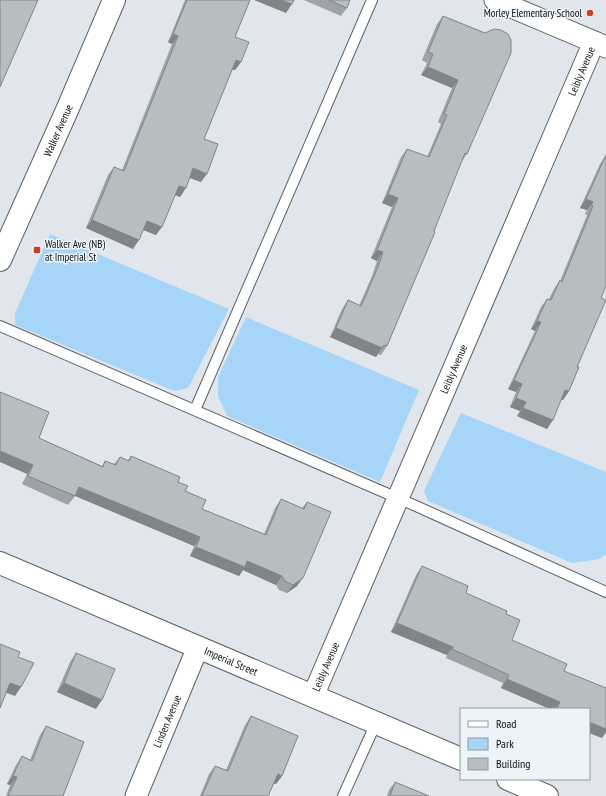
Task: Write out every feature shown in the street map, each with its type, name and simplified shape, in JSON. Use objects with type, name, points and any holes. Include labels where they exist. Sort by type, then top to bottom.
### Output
[{"type":"street","name":"Walker Avenue","points":[[0,260],[68,108],[114,0]]},
{"type":"street","points":[[495,0],[600,44]]},
{"type":"street","name":"Leibly Avenue","points":[[313,696],[398,499],[600,44]]},
{"type":"street","name":"Imperial Street","points":[[0,563],[460,759]]},
{"type":"street","name":"Linden Avenue","points":[[136,796],[198,647]]},
{"type":"street","points":[[510,780],[543,795]]},
{"type":"lane","points":[[195,410],[372,0]]},
{"type":"lane","points":[[0,326],[398,499],[606,592]]},
{"type":"lane","points":[[343,796],[376,723]]},
{"type":"green space","points":[[50,234],[229,309],[188,388],[174,391],[15,325],[15,313]]},
{"type":"green space","points":[[246,317],[419,390],[380,482],[227,416],[218,396],[218,377]]},
{"type":"green space","points":[[461,413],[606,472],[606,554],[599,559],[572,563],[428,501],[424,491]]},
{"type":"building","points":[[0,0],[38,0],[0,87]]},
{"type":"building","points":[[187,0],[250,0],[235,37],[249,42],[241,62],[236,60],[204,139],[218,144],[207,174],[193,168],[186,188],[179,186],[162,227],[147,221],[139,240],[92,220],[114,167],[124,171],[178,36],[173,34]]},
{"type":"building","points":[[281,0],[294,0],[292,4]]},
{"type":"building","points":[[329,0],[350,0],[347,8]]},
{"type":"building","points":[[443,16],[485,33],[494,29],[501,30],[508,34],[511,40],[511,53],[467,154],[465,153],[434,231],[435,232],[387,346],[384,345],[382,348],[336,328],[348,300],[361,306],[378,267],[383,252],[377,250],[398,198],[388,194],[407,149],[429,157],[447,115],[444,114],[458,80],[428,67],[433,54],[428,52]]},
{"type":"building","points":[[606,155],[606,286],[601,298],[606,300],[577,367],[579,367],[569,391],[565,390],[553,420],[523,408],[526,402],[516,398],[522,384],[514,380],[541,322],[537,321],[547,299],[551,300],[560,280],[562,282],[593,206],[591,205],[593,202],[586,199]]},
{"type":"building","points":[[0,392],[49,412],[39,438],[103,467],[105,461],[116,465],[120,457],[129,461],[131,456],[180,477],[178,482],[188,486],[185,491],[206,500],[202,509],[266,535],[281,499],[304,509],[307,502],[331,512],[303,578],[293,585],[285,581],[282,576],[247,561],[245,567],[196,547],[200,537],[79,487],[75,496],[28,476],[33,465],[0,451]]},
{"type":"building","points":[[422,566],[468,586],[466,593],[507,611],[506,614],[520,620],[512,640],[567,664],[564,671],[606,688],[606,729],[590,722],[590,708],[557,708],[560,702],[507,679],[509,675],[452,649],[453,647],[397,623]]},
{"type":"building","points":[[0,644],[20,652],[18,657],[34,663],[21,687],[10,683],[0,708]]},
{"type":"building","points":[[76,653],[115,669],[102,700],[64,683]]},
{"type":"building","points":[[251,716],[298,736],[282,776],[278,774],[268,796],[202,796],[215,766],[228,771]]},
{"type":"building","points":[[46,726],[84,742],[63,796],[8,796],[17,777],[13,776],[22,756],[32,761]]},
{"type":"building","points":[[395,782],[429,796],[390,796]]},
{"type":"place","name":"Morley Elementary School","points":[[590,13]]},
{"type":"place","name":"Walker Ave (NB) at Imperial St","points":[[37,250]]}]
